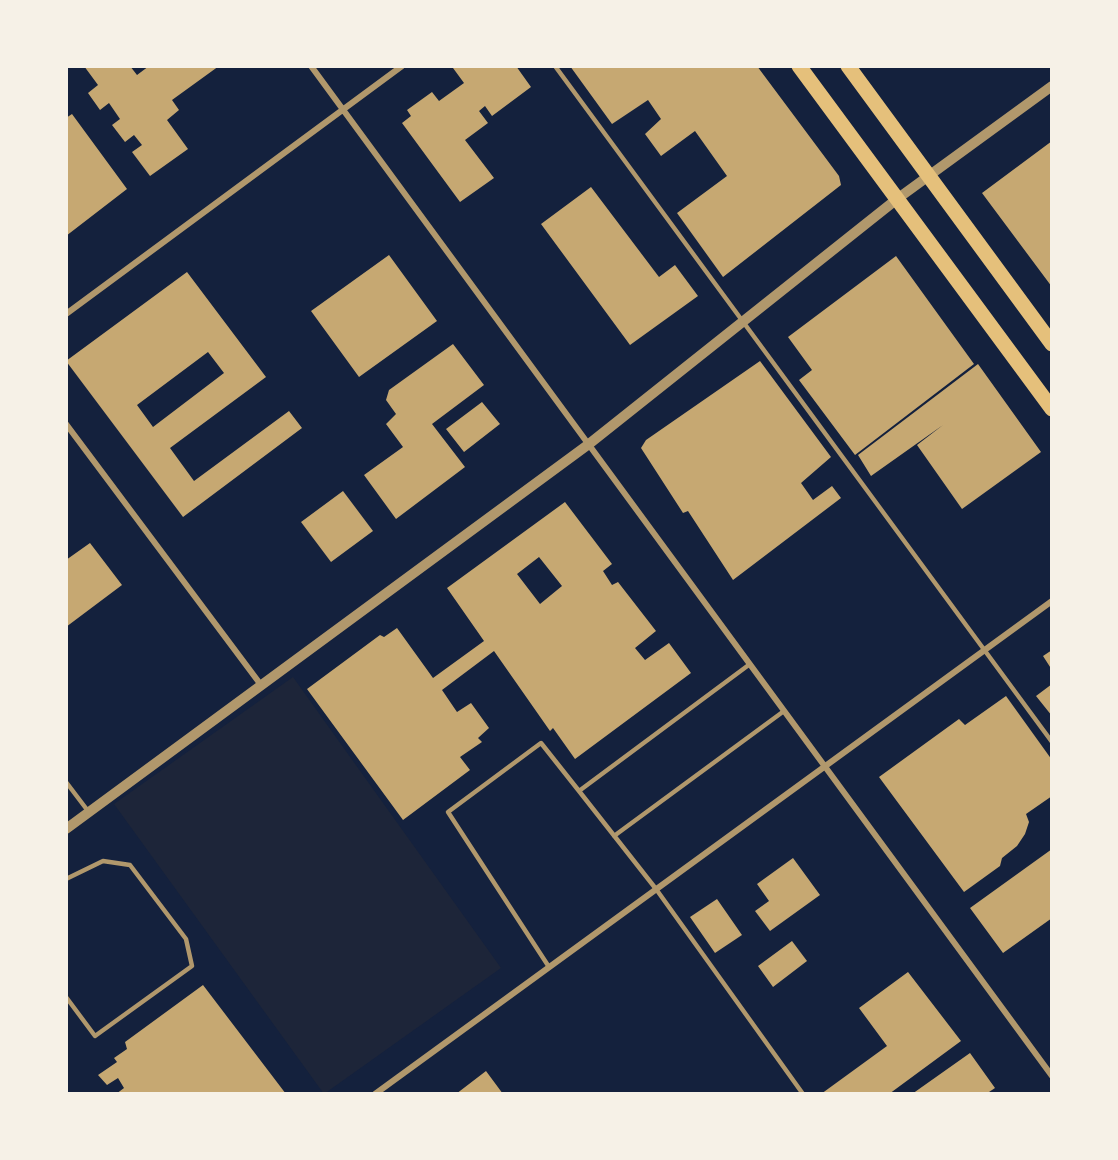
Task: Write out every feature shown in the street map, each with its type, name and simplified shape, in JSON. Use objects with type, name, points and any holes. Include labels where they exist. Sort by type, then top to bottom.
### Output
[{"type":"main road","points":[[799,66],[1052,409]]},
{"type":"main road","points":[[848,66],[1052,344]]},
{"type":"street","points":[[311,66],[1052,1076]]},
{"type":"street","points":[[66,314],[402,66]]},
{"type":"street","points":[[66,829],[589,444],[897,199],[1052,86]]},
{"type":"street","points":[[66,424],[261,685]]},
{"type":"street","points":[[375,1094],[1052,601]]},
{"type":"lane","points":[[555,66],[741,323],[1052,742]]},
{"type":"lane","points":[[579,791],[750,664]]},
{"type":"lane","points":[[614,836],[784,711]]},
{"type":"lane","points":[[549,967],[448,812],[541,743],[656,888],[803,1094]]},
{"type":"lane","points":[[66,782],[88,812]]},
{"type":"lane","points":[[66,879],[103,861],[130,864],[186,939],[192,966],[95,1036],[66,997]]},
{"type":"shaded area","points":[[293,677],[501,968],[324,1094],[114,804]]},
{"type":"building","points":[[84,66],[130,66],[137,75],[149,66],[219,66],[172,100],[179,110],[167,120],[188,149],[150,176],[132,152],[142,145],[134,135],[125,142],[112,125],[120,119],[109,103],[100,110],[88,93],[98,85]]},
{"type":"building","points":[[455,66],[516,66],[531,87],[492,116],[485,106],[479,111],[488,123],[465,140],[494,178],[460,202],[402,123],[411,116],[407,110],[432,92],[439,101],[464,83],[453,68]]},
{"type":"building","points":[[570,66],[757,66],[839,176],[841,185],[723,277],[677,213],[727,176],[695,131],[661,156],[645,134],[661,119],[648,100],[612,124]]},
{"type":"building","points":[[72,114],[127,189],[66,236],[66,118]]},
{"type":"building","points":[[1052,141],[1052,287],[982,193]]},
{"type":"building","points":[[591,187],[659,277],[675,265],[698,296],[630,345],[541,224]]},
{"type":"building","points":[[389,255],[437,321],[359,377],[311,311]]},
{"type":"building","points":[[896,256],[974,364],[855,455],[799,380],[812,370],[788,337]]},
{"type":"building","points":[[187,272],[266,377],[170,448],[194,481],[289,411],[302,428],[183,517],[66,361]],"holes":[[[208,352],[224,373],[153,427],[137,405]]]},
{"type":"building","points":[[453,344],[484,385],[432,424],[465,467],[396,519],[364,475],[403,447],[386,424],[396,414],[386,400],[389,390]]},
{"type":"building","points":[[760,361],[831,457],[801,483],[813,500],[832,486],[841,498],[733,580],[688,511],[683,513],[641,448],[646,440]]},
{"type":"building","points":[[978,364],[1041,452],[962,509],[917,445],[943,425],[871,476],[858,455]]},
{"type":"building","points":[[482,402],[500,424],[464,452],[446,429]]},
{"type":"building","points":[[343,491],[373,531],[331,562],[301,522]]},
{"type":"building","points":[[565,502],[612,564],[603,571],[612,585],[618,582],[656,631],[635,648],[645,660],[669,643],[691,673],[575,759],[553,728],[550,731],[494,651],[442,690],[457,712],[471,703],[489,728],[478,738],[482,742],[460,757],[470,770],[403,820],[307,689],[380,635],[384,637],[397,628],[433,678],[484,641],[447,588]],"holes":[[[539,557],[562,586],[540,604],[517,574]]]},
{"type":"building","points":[[90,543],[122,585],[66,627],[66,560]]},
{"type":"building","points":[[1052,650],[1052,670],[1043,656]]},
{"type":"building","points":[[1052,684],[1052,716],[1036,696]]},
{"type":"building","points":[[1006,696],[1052,760],[1052,796],[1026,814],[1029,822],[1025,834],[1017,846],[1002,858],[1000,866],[964,892],[879,777],[959,719],[965,725]]},
{"type":"building","points":[[1052,849],[1052,918],[1003,953],[970,908]]},
{"type":"building","points":[[793,858],[820,895],[770,931],[755,911],[769,901],[757,884]]},
{"type":"building","points":[[717,899],[742,935],[715,953],[690,917]]},
{"type":"building","points":[[792,941],[807,961],[773,987],[758,966]]},
{"type":"building","points":[[908,972],[961,1041],[889,1094],[821,1094],[887,1046],[859,1008]]},
{"type":"building","points":[[203,985],[286,1094],[116,1094],[124,1088],[118,1078],[107,1085],[98,1075],[117,1062],[114,1058],[127,1049],[125,1042]]},
{"type":"building","points":[[970,1053],[995,1088],[986,1094],[912,1094]]},
{"type":"building","points":[[486,1071],[503,1094],[456,1094]]}]
